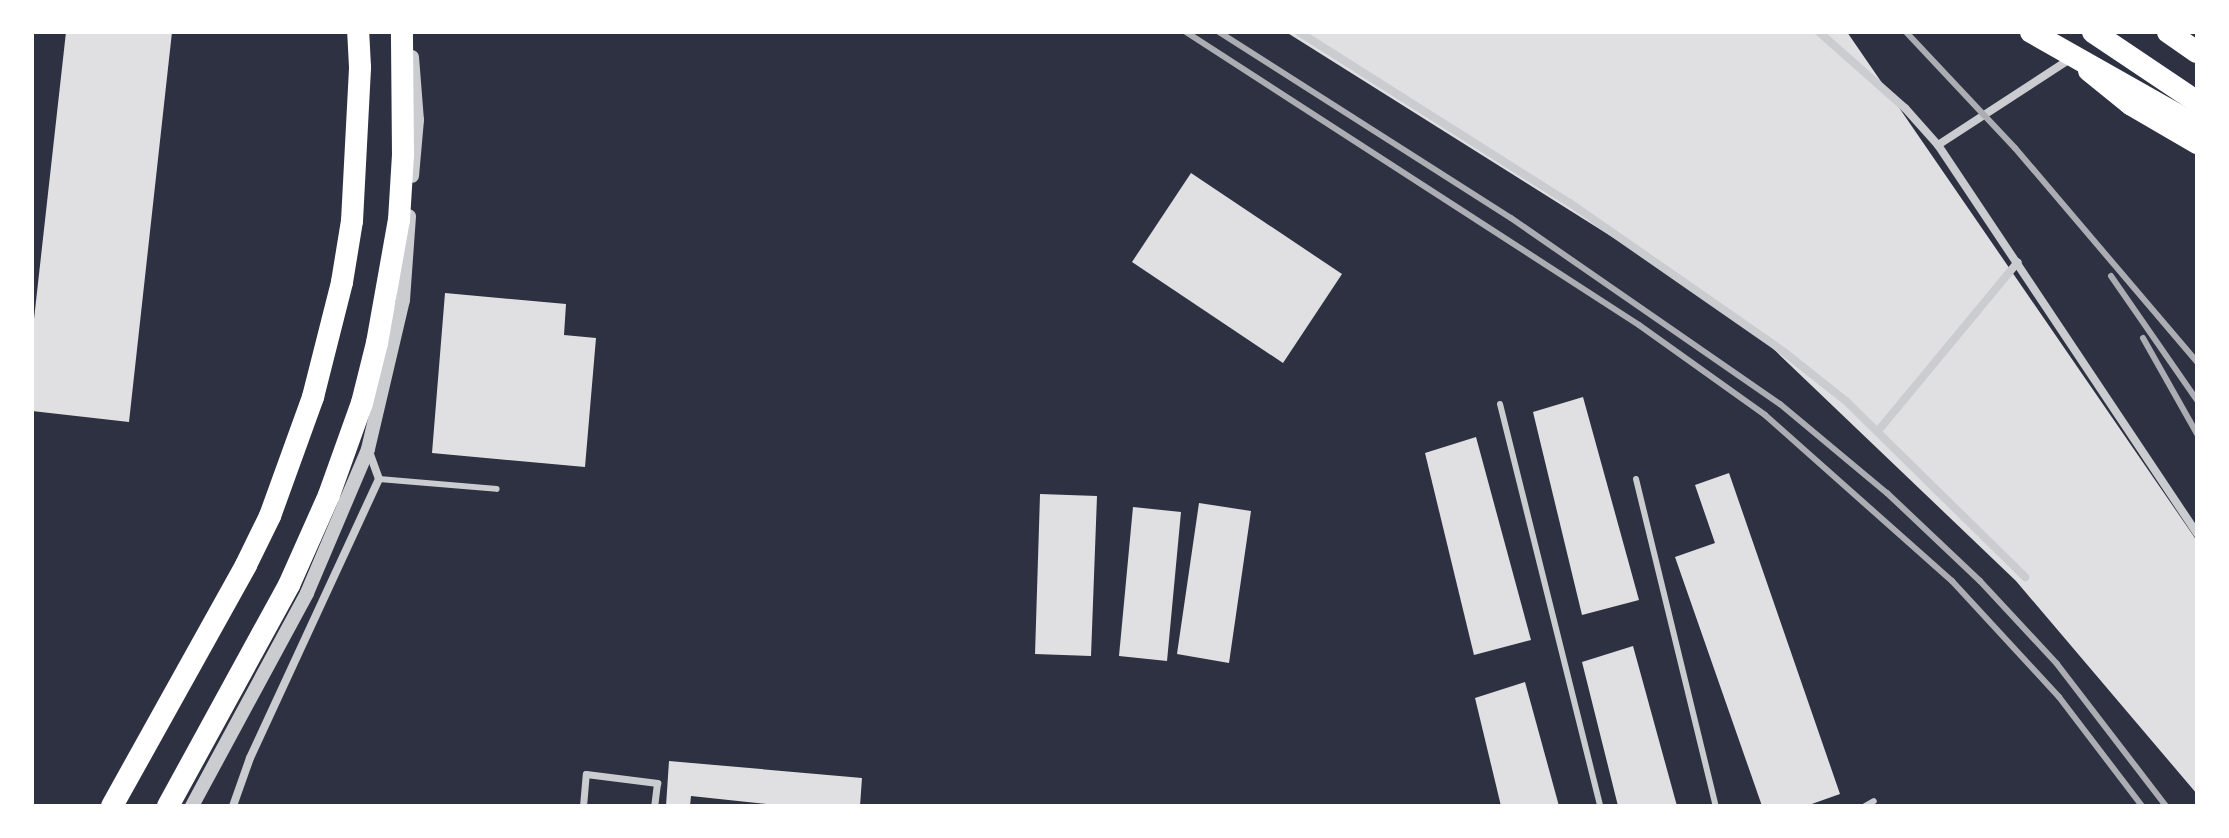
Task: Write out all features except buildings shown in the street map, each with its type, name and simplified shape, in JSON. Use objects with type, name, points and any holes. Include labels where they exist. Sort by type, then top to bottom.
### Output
[{"type":"highway","points":[[112,806],[246,565],[295,451],[329,341],[352,221],[359,32]]},
{"type":"highway","points":[[168,806],[263,637],[311,539],[354,427],[377,343],[399,220],[403,155],[402,32]]},
{"type":"highway","points":[[2031,32],[2197,126]]},
{"type":"highway","points":[[2093,32],[2197,102]]},
{"type":"highway","points":[[2168,32],[2197,52]]},
{"type":"main road","points":[[2051,32],[2073,57],[2130,105],[2197,144]]},
{"type":"street","points":[[192,806],[307,593],[368,449],[403,300],[417,120],[410,32]]},
{"type":"street","points":[[1299,32],[1570,203],[1784,352],[1878,431],[2025,577]]},
{"type":"street","points":[[1819,32],[1905,108],[1938,145],[2197,534]]},
{"type":"street","points":[[1938,145],[2073,57]]},
{"type":"street","points":[[1878,431],[2018,262]]},
{"type":"street","points":[[233,806],[250,758],[379,479],[368,449]]},
{"type":"street","points":[[583,806],[586,774],[657,783],[654,806]]},
{"type":"lane","points":[[1500,404],[1600,806]]},
{"type":"lane","points":[[379,479],[497,489]]},
{"type":"lane","points":[[1636,479],[1716,806]]},
{"type":"lane","points":[[1865,806],[1874,801]]},
{"type":"railway","points":[[1186,32],[1639,325],[1765,415],[1952,581],[2059,697],[2142,806]]},
{"type":"railway","points":[[1219,32],[1511,218],[1780,404],[1887,493],[1980,581],[2057,664],[2166,806]]},
{"type":"railway","points":[[1906,32],[2015,148],[2197,362]]},
{"type":"railway","points":[[2111,276],[2197,400]]},
{"type":"railway","points":[[2143,338],[2197,434]]}]
